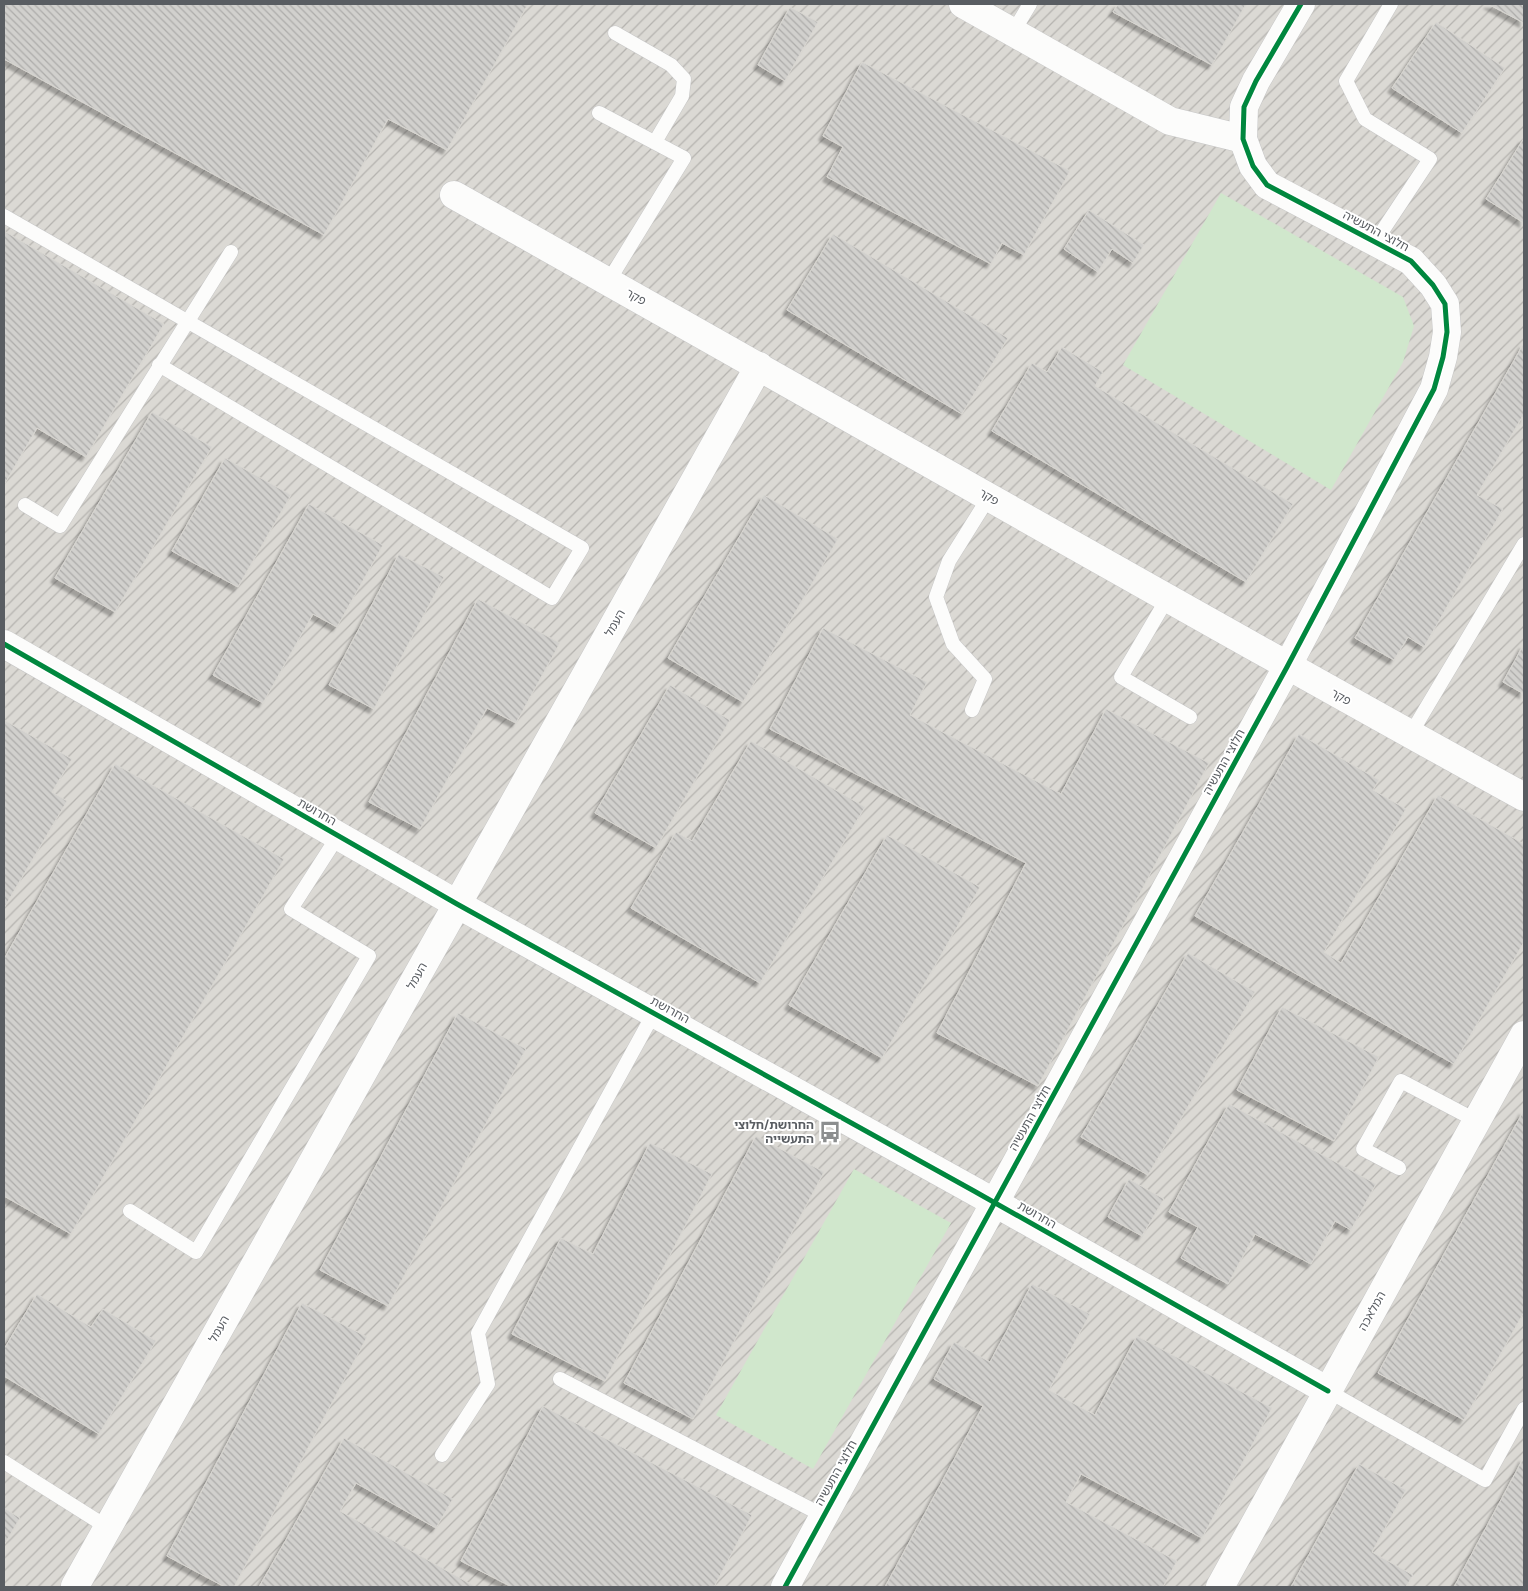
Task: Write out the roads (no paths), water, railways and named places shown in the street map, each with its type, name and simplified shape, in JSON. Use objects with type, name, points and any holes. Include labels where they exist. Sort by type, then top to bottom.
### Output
[{"type":"street","points":[[963,4],[1170,121],[1243,139]]},
{"type":"street","name":"חלוצי התעשיה","points":[[785,1587],[1287,667],[1434,389],[1443,357],[1447,332],[1445,304],[1433,285],[1411,261],[1267,185],[1253,166],[1243,139],[1244,107],[1256,81],[1301,4]]},
{"type":"street","name":"פקר","points":[[454,195],[759,366],[1287,667],[1524,797]]},
{"type":"street","name":"העמל","points":[[75,1586],[759,366]]},
{"type":"street","name":"החרושת","points":[[4,644],[457,904],[995,1202],[1328,1392]]},
{"type":"street","name":"המלאכה","points":[[1220,1587],[1524,1035]]},
{"type":"lane","points":[[1013,32],[1030,4]]},
{"type":"lane","points":[[1376,242],[1430,159],[1365,119],[1346,81],[1391,4]]},
{"type":"lane","points":[[615,33],[671,65],[684,79],[682,96],[654,142]]},
{"type":"lane","points":[[599,113],[684,158],[608,282]]},
{"type":"lane","points":[[4,216],[582,548],[552,598],[160,364]]},
{"type":"lane","points":[[24,505],[60,526],[231,252]]},
{"type":"lane","points":[[972,710],[984,679],[953,644],[936,598],[949,561],[989,497]]},
{"type":"lane","points":[[1410,734],[1524,544]]},
{"type":"lane","points":[[1167,599],[1121,677],[1190,717]]},
{"type":"lane","points":[[130,1211],[196,1252],[369,956],[291,909],[338,836]]},
{"type":"lane","points":[[442,1455],[488,1384],[478,1333],[654,1013]]},
{"type":"lane","points":[[1400,1168],[1363,1150],[1401,1081],[1477,1121]]},
{"type":"lane","points":[[560,1379],[824,1516]]},
{"type":"lane","points":[[1328,1392],[1485,1480],[1524,1409]]},
{"type":"lane","points":[[4,1462],[107,1527]]},
{"type":"place","name":"החרושת/חלוצי התעשייה","points":[[830,1132]]}]
